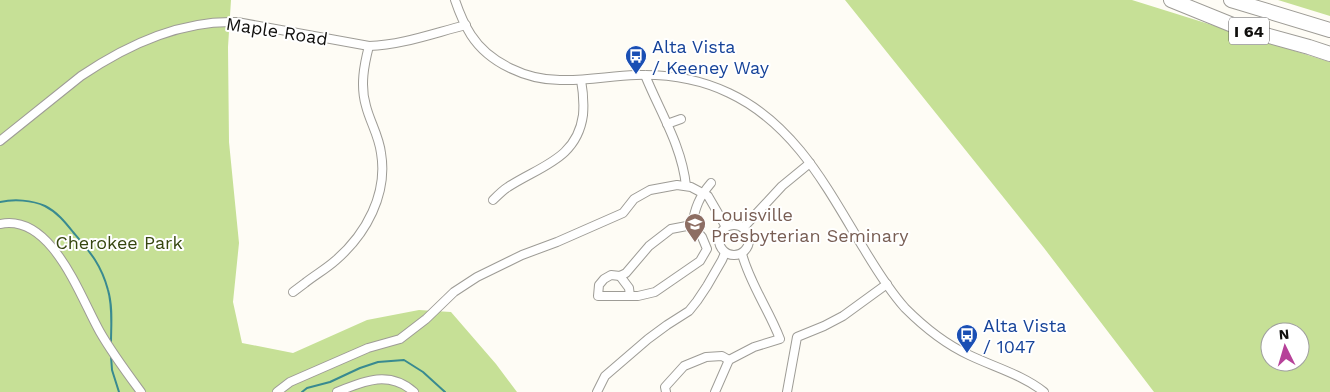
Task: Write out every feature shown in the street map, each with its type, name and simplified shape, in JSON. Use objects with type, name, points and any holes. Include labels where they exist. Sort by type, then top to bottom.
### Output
[{"type":"highway","name":"I 64","points":[[1170,0],[1240,28],[1330,54]]},
{"type":"highway","name":"I 64","points":[[1232,0],[1330,30]]},
{"type":"street","points":[[455,0],[472,35],[487,52],[509,67],[526,74],[543,79],[559,80],[645,75],[669,76],[706,84],[742,99],[758,109],[772,120],[810,163],[879,274],[906,308],[938,337],[967,354],[1030,382],[1044,392]]},
{"type":"street","name":"Maple Road","points":[[0,141],[95,66],[140,42],[185,26],[212,22],[237,22],[368,46],[404,42],[466,25]]},
{"type":"street","points":[[293,292],[323,270],[357,238],[368,221],[376,202],[382,182],[382,162],[379,143],[363,93],[363,73],[368,46]]},
{"type":"street","points":[[645,75],[676,143],[686,186]]},
{"type":"street","points":[[493,200],[508,187],[556,160],[571,146],[583,116],[581,80]]},
{"type":"street","points":[[667,124],[681,119]]},
{"type":"street","points":[[743,228],[782,186],[810,163]]},
{"type":"street","points":[[692,225],[695,209],[703,193],[711,183]]},
{"type":"street","points":[[277,392],[290,382],[368,348],[400,339],[426,319],[454,292],[477,277],[522,255],[623,213],[634,199],[650,190],[677,185],[691,187],[708,196],[726,227]]},
{"type":"street","points":[[0,224],[14,223],[27,227],[39,234],[56,252],[69,271],[102,334],[141,392]]},
{"type":"street","points":[[692,225],[702,237],[707,249],[700,261],[655,292],[638,296],[598,296],[599,285],[604,279],[611,275],[620,276],[626,273],[649,246],[671,229],[692,225]]},
{"type":"street","points":[[734,225],[743,228],[748,235],[748,247],[742,254],[733,256],[725,253],[720,246],[720,234],[726,227],[734,225]]},
{"type":"street","points":[[597,392],[605,376],[648,339],[689,311],[707,286],[725,253]]},
{"type":"street","points":[[715,392],[729,360],[754,346],[780,339],[756,291],[742,254]]},
{"type":"street","points":[[620,276],[629,288],[630,296]]},
{"type":"street","points":[[788,392],[797,337],[843,316],[887,284]]},
{"type":"street","points":[[666,392],[665,387],[684,366],[706,357],[722,356],[729,360]]},
{"type":"street","points":[[337,392],[360,382],[378,379],[396,382],[414,392]]},
{"type":"green space","name":"Cherokee Park","points":[[0,0],[231,0],[228,47],[229,142],[239,243],[233,302],[242,343],[293,353],[367,320],[419,310],[451,312],[496,364],[517,392],[0,392]]},
{"type":"green space","points":[[845,0],[1132,0],[1330,62],[1330,392],[1154,392],[1044,248]]},
{"type":"green space","points":[[1278,0],[1330,0],[1330,16]]},
{"type":"waterway","points":[[0,202],[23,201],[45,206],[60,217],[85,246],[98,265],[110,296],[111,343]]},
{"type":"waterway","points":[[111,356],[112,370],[119,392]]},
{"type":"waterway","points":[[302,392],[307,388],[330,382],[378,362],[404,360],[423,372],[445,392]]},
{"type":"place","name":"Alta Vista / Keeney Way","points":[[636,75]]},
{"type":"place","name":"Louisville Presbyterian Seminary","points":[[695,243]]},
{"type":"place","name":"Alta Vista / 1047","points":[[967,354]]}]
